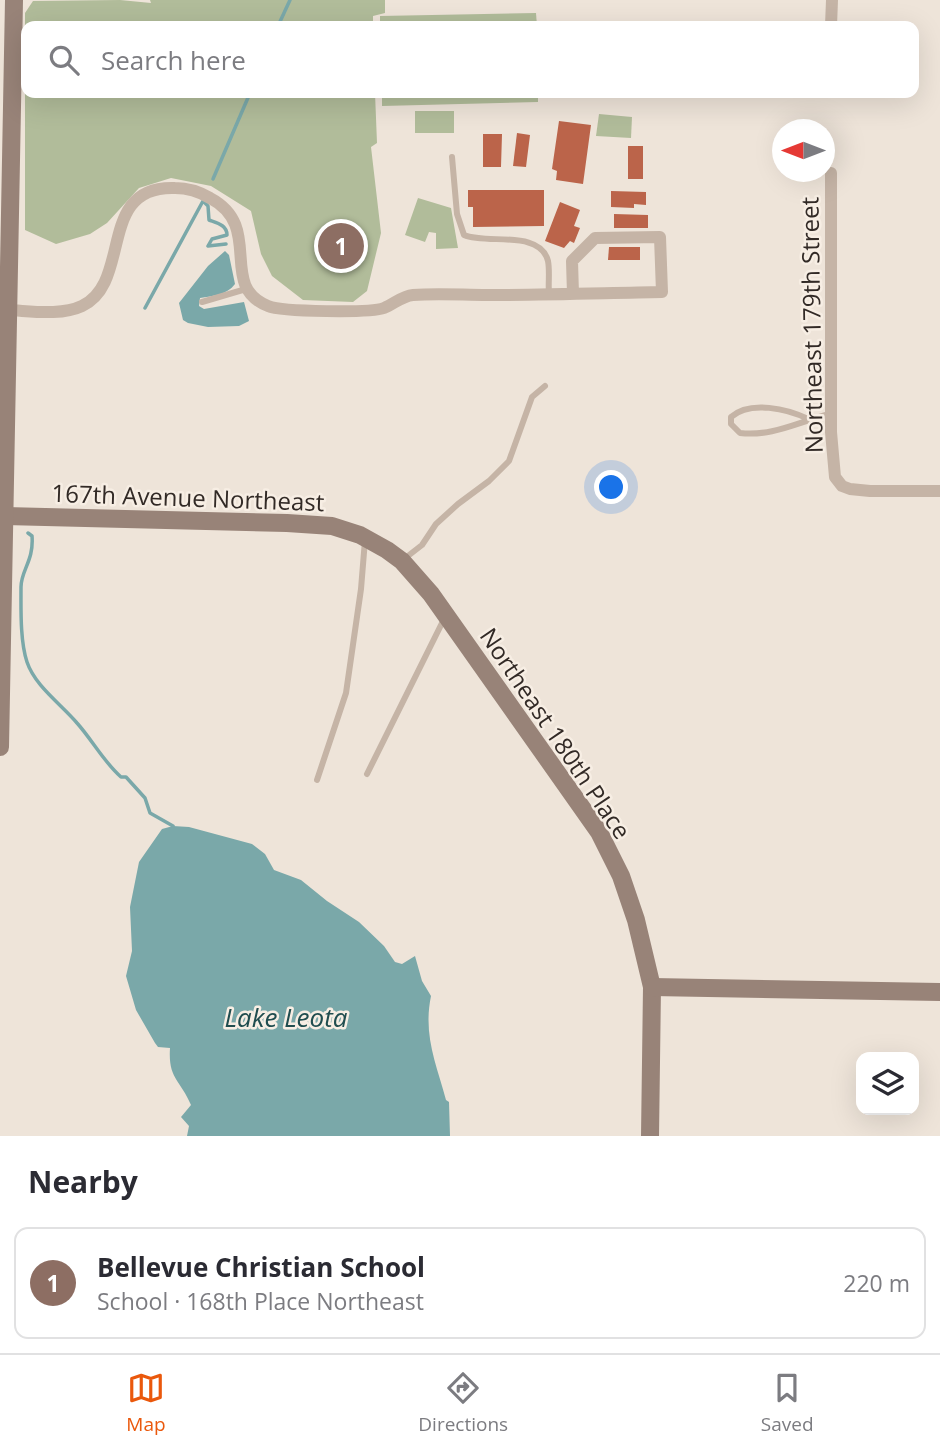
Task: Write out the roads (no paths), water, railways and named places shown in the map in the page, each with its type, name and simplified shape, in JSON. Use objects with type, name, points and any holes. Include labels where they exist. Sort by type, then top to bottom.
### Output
[{"type":"street","points":[[0,747],[5,516],[6,157],[14,0]]},
{"type":"street","points":[[831,21],[832,0]]},
{"type":"street","name":"Northeast 179th Street","points":[[831,182],[830,414],[835,477],[842,486],[870,492],[940,491]]},
{"type":"street","points":[[5,319],[67,310],[92,299],[110,270],[122,220],[131,205],[146,194],[162,188],[197,192],[220,203],[232,214],[238,225],[241,271],[247,288],[257,301],[271,307],[296,310],[383,309],[410,295],[549,295],[662,292],[660,237],[595,238],[572,261],[573,294]]},
{"type":"street","name":"167th Avenue Northeast","points":[[5,516],[332,526],[365,538],[402,561]]},
{"type":"street","name":"Northeast 180th Place","points":[[402,561],[446,615],[599,832],[621,876],[636,920],[653,987],[650,1136]]},
{"type":"street","points":[[653,987],[940,992]]},
{"type":"lane","points":[[452,158],[457,214],[464,235],[474,239],[530,242],[539,247],[548,261],[549,295]]},
{"type":"lane","points":[[202,302],[233,295],[247,288]]},
{"type":"lane","points":[[402,561],[422,545],[443,517],[489,481],[509,461],[532,397],[545,386]]},
{"type":"lane","points":[[807,419],[777,408],[740,411],[731,417],[735,429],[740,433],[758,434],[780,431],[807,419],[830,414]]},
{"type":"lane","points":[[317,780],[346,693],[361,589],[365,538]]},
{"type":"lane","points":[[367,774],[446,615]]},
{"type":"water","points":[[225,251],[229,255],[235,284],[224,293],[200,298],[199,306],[204,309],[244,302],[249,321],[239,326],[208,327],[188,323],[183,320],[179,303],[208,266]]},
{"type":"water","name":"Lake Leota","points":[[173,826],[189,827],[252,844],[265,854],[274,870],[301,880],[359,922],[384,946],[395,962],[402,964],[415,956],[422,981],[431,996],[430,1036],[446,1100],[449,1102],[450,1136],[187,1136],[189,1126],[181,1117],[191,1105],[173,1073],[170,1048],[158,1047],[155,1043],[136,1010],[126,976],[132,951],[130,907],[139,862],[162,829]]},
{"type":"waterway","points":[[280,21],[290,0]]},
{"type":"waterway","points":[[213,179],[248,98]]},
{"type":"waterway","points":[[145,308],[203,201],[208,206],[209,220],[218,223],[227,232],[227,235],[212,239],[208,246],[226,244]]},
{"type":"waterway","points":[[28,533],[32,536],[32,545],[22,581],[21,615],[23,645],[31,671],[109,764],[121,777],[126,777],[145,798],[150,813],[173,826]]},
{"type":"place","name":"Bellevue Christian School","points":[[341,246]]}]
